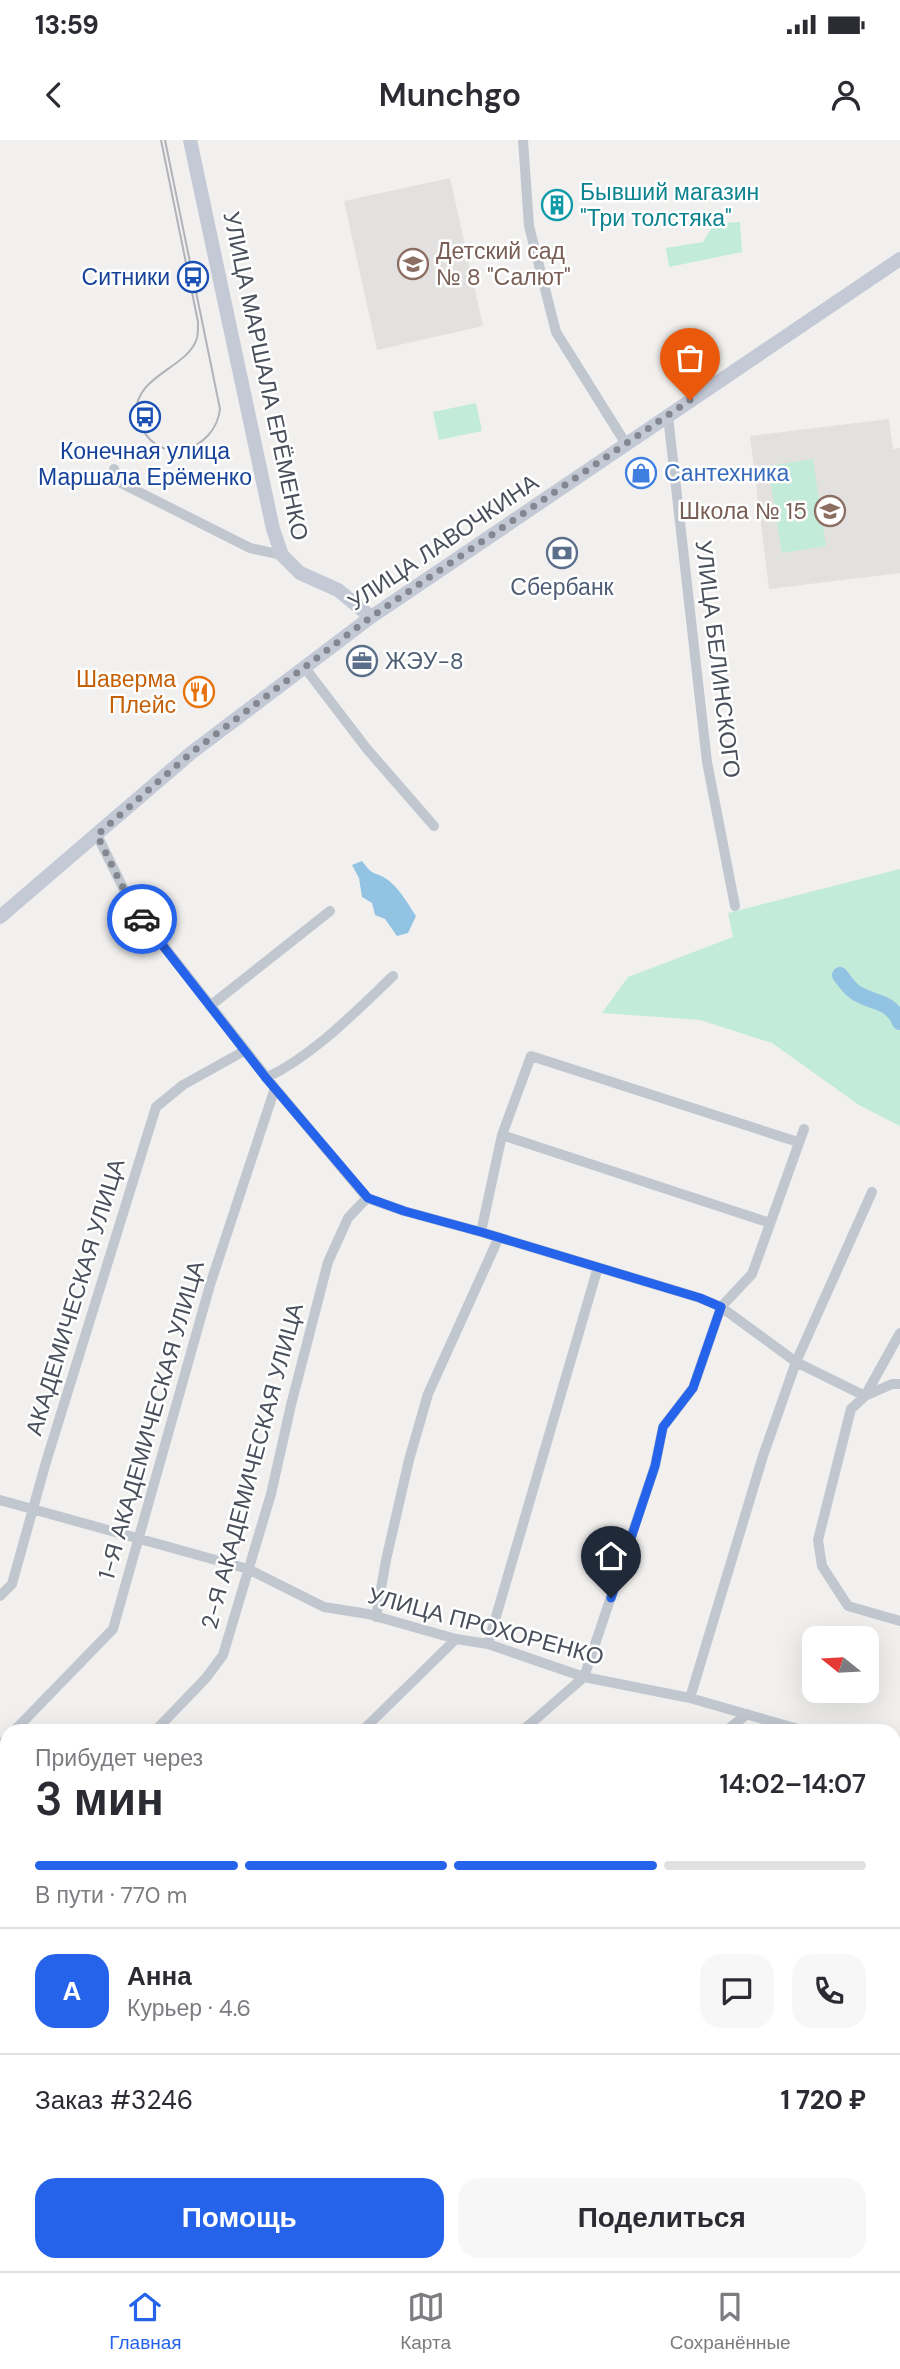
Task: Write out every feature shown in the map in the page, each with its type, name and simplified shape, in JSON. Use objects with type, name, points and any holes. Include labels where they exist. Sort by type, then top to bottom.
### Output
[{"type":"main road","name":"УЛИЦА МАРШАЛА ЕРЁМЕНКО","points":[[192,140],[273,529],[282,555],[300,573],[338,590],[371,617]]},
{"type":"main road","name":"УЛИЦА ЛАВОЧКИНА","points":[[0,918],[191,753],[371,617],[900,259]]},
{"type":"street","points":[[523,140],[530,226],[556,332],[626,444]]},
{"type":"street","name":"УЛИЦА БЕЛИНСКОГО","points":[[668,416],[707,762],[735,906]]},
{"type":"street","points":[[114,468],[121,484],[250,548],[282,555]]},
{"type":"street","points":[[305,668],[367,749],[434,826]]},
{"type":"street","points":[[97,835],[131,904],[244,1051],[368,1198],[700,1298],[721,1307],[796,1362],[865,1396]]},
{"type":"street","points":[[210,1006],[330,911]]},
{"type":"street","points":[[266,1078],[280,1071],[335,1030],[393,976]]},
{"type":"street","name":"АКАДЕМИЧЕСКАЯ УЛИЦА","points":[[0,1596],[12,1584],[32,1510],[156,1107],[183,1085],[244,1051]]},
{"type":"street","points":[[481,1232],[502,1135],[531,1056],[798,1142]]},
{"type":"street","name":"1-Я АКАДЕМИЧЕСКАЯ УЛИЦА","points":[[21,1724],[113,1629],[211,1285],[275,1088]]},
{"type":"street","points":[[530,1724],[584,1677],[655,1466],[663,1427],[693,1388],[721,1307],[752,1274],[804,1129]]},
{"type":"street","points":[[502,1135],[771,1223]]},
{"type":"street","points":[[690,1698],[758,1469],[796,1362],[872,1192]]},
{"type":"street","name":"2-Я АКАДЕМИЧЕСКАЯ УЛИЦА","points":[[162,1724],[206,1678],[223,1654],[271,1494],[328,1262],[348,1218],[368,1198]]},
{"type":"street","points":[[376,1617],[409,1460],[428,1394],[499,1237]]},
{"type":"street","points":[[488,1644],[598,1267]]},
{"type":"street","points":[[900,1333],[865,1396],[851,1409],[818,1540],[822,1566],[848,1606],[900,1621]]},
{"type":"street","points":[[865,1396],[892,1384],[900,1384]]},
{"type":"street","name":"УЛИЦА ПРОХОРЕНКО","points":[[0,1500],[248,1569],[324,1607],[376,1617],[456,1639],[488,1644],[584,1677],[690,1698],[782,1724]]},
{"type":"street","points":[[369,1724],[456,1639]]},
{"type":"street","points":[[734,1724],[747,1713]]},
{"type":"shaded area","name":"Детский сад № 8 \"Салют\"","points":[[450,178],[483,326],[377,350],[344,201]]},
{"type":"shaded area","name":"Школа № 15","points":[[889,419],[893,449],[900,448],[900,573],[769,589],[750,436]]},
{"type":"green space","points":[[740,222],[742,252],[669,267],[666,248],[703,242],[714,224]]},
{"type":"green space","points":[[476,403],[482,431],[439,440],[433,412]]},
{"type":"green space","points":[[813,459],[826,546],[782,553],[768,466]]},
{"type":"green space","points":[[900,869],[900,1126],[859,1105],[772,1043],[700,1020],[602,1013],[628,977],[733,937],[728,913]]},
{"type":"water","points":[[362,861],[372,872],[384,877],[404,897],[416,916],[408,933],[397,936],[385,919],[375,915],[372,903],[362,897],[359,878],[352,865]]},
{"type":"waterway","points":[[840,975],[855,992],[891,1009],[900,1022]]},
{"type":"tram line","points":[[161,140],[198,322],[198,335],[192,349],[143,391],[137,402],[136,416],[150,439],[161,447],[173,450],[198,444],[216,424],[220,409],[165,140]]},
{"type":"way so far","points":[[142,919],[131,904],[97,835],[191,753],[371,617],[690,400]]},
{"type":"place","name":"Бывший магазин \"Три толстяка\"","points":[[557,205]]},
{"type":"place","name":"Детский сад № 8 \"Салют\"","points":[[413,264]]},
{"type":"place","name":"Ситники","points":[[193,277]]},
{"type":"place","name":"Конечная улица Маршала Ерёменко","points":[[145,417]]},
{"type":"place","name":"Сантехника","points":[[641,473]]},
{"type":"place","name":"Школа № 15","points":[[830,511]]},
{"type":"place","name":"Сбербанк","points":[[562,553]]},
{"type":"place","name":"ЖЭУ-8","points":[[362,661]]},
{"type":"place","name":"Шаверма Плейс","points":[[199,692]]},
{"type":"route","points":[[142,919],[266,1078],[368,1198],[700,1298],[721,1307],[693,1388],[663,1427],[655,1466],[611,1598]]}]
